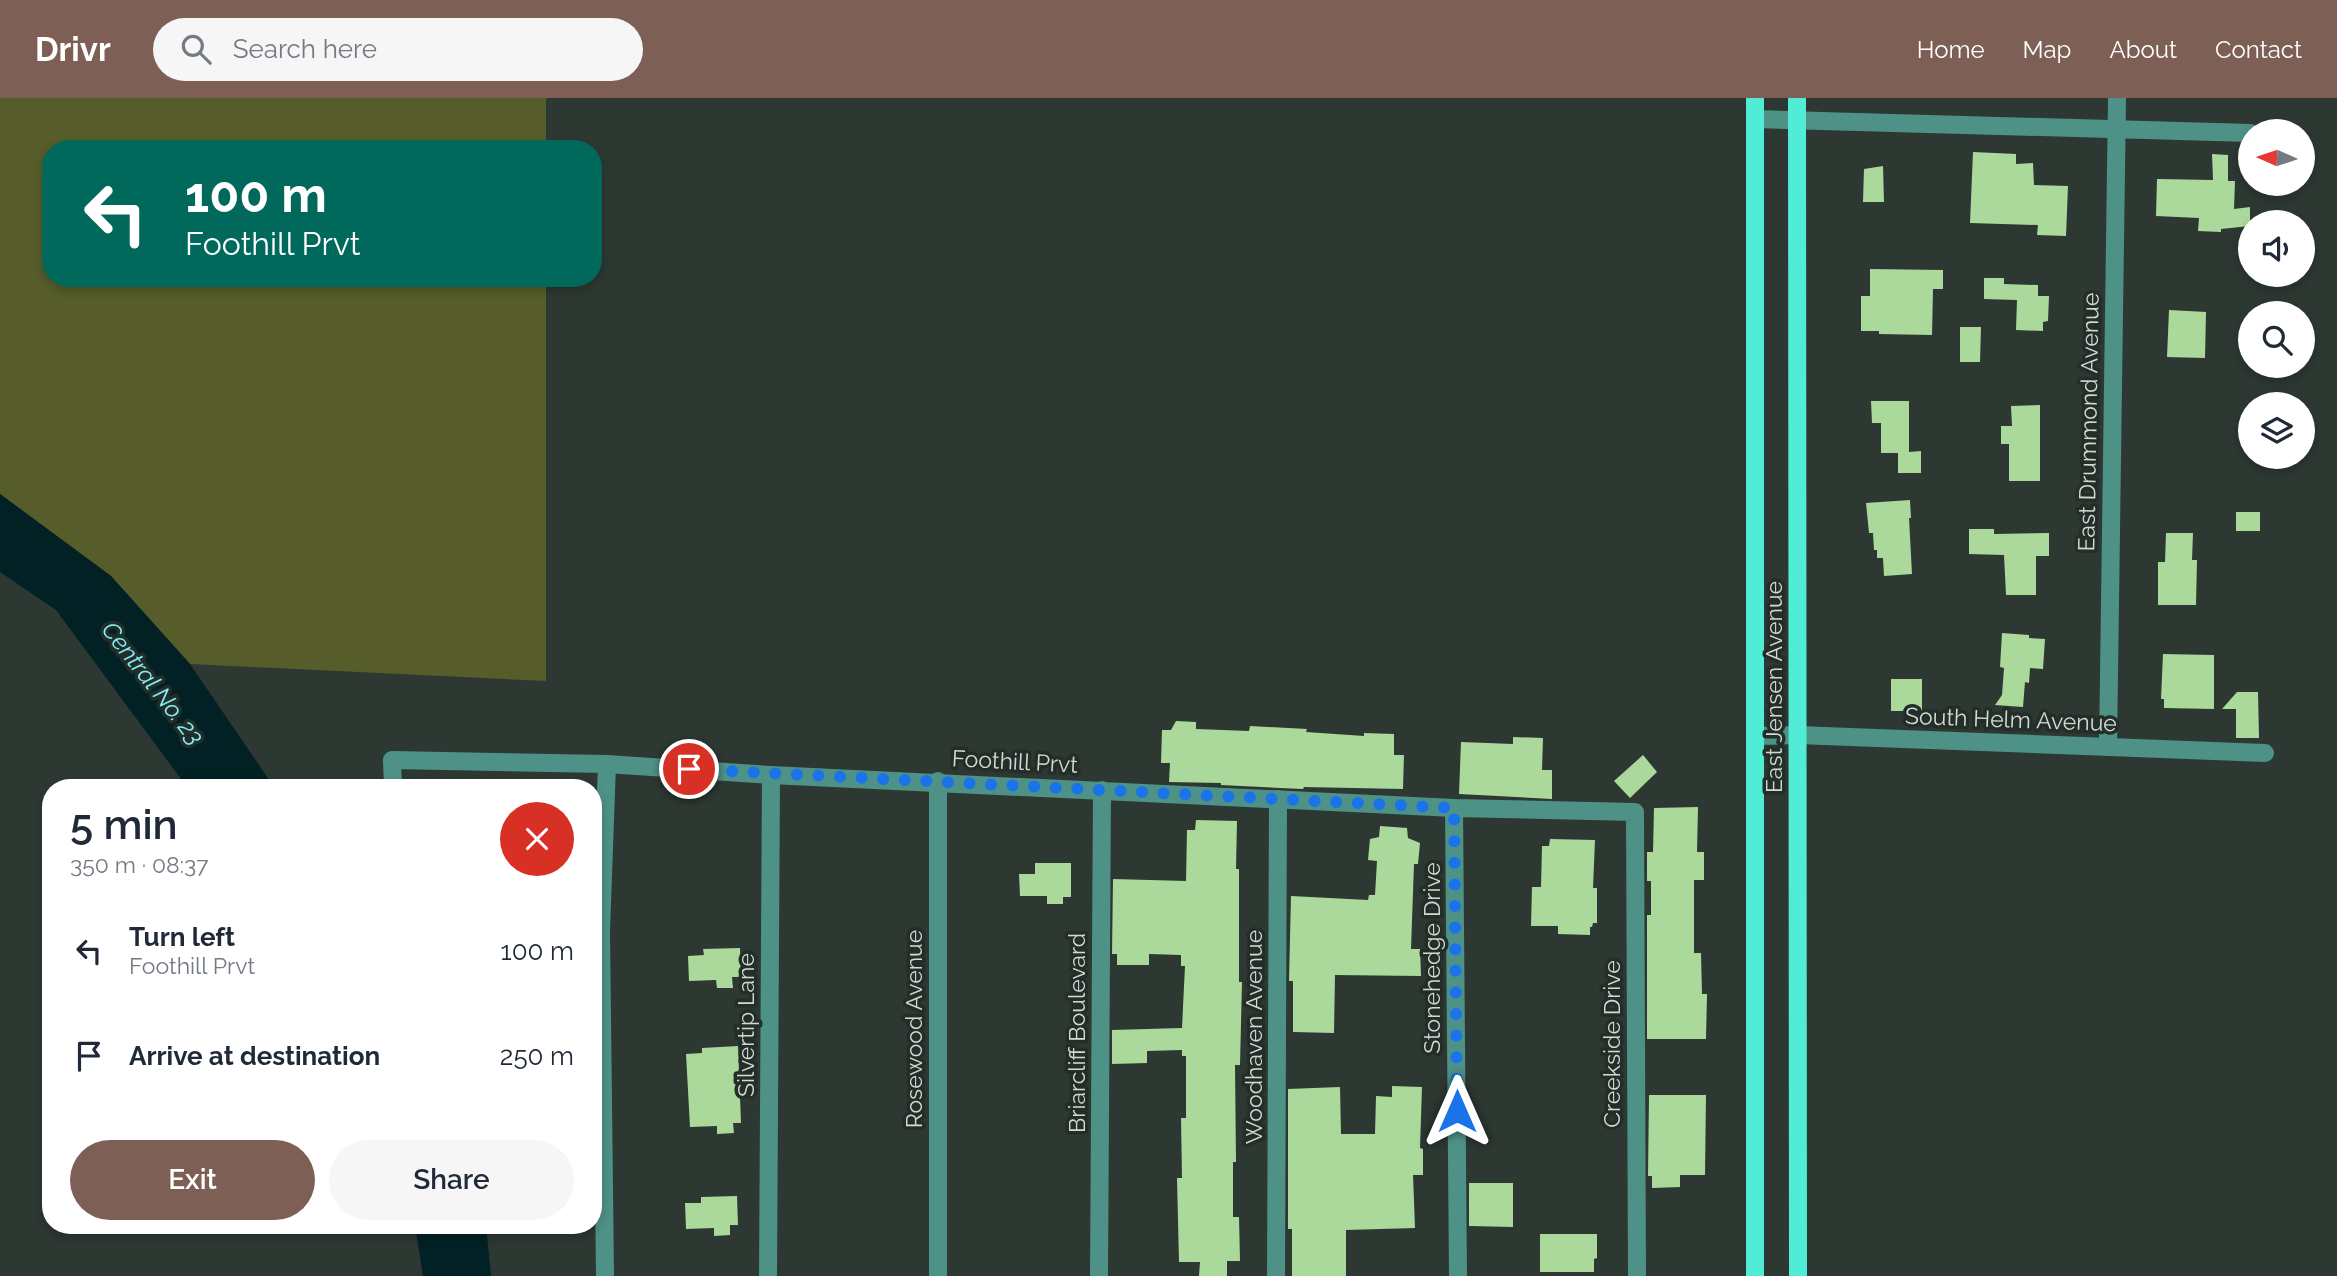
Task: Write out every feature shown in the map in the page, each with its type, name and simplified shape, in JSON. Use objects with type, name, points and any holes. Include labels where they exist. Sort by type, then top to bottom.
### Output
[{"type":"main road","name":"East Jensen Avenue","points":[[1755,98],[1755,1276]]},
{"type":"main road","name":"East Jensen Avenue","points":[[1797,98],[1798,1276]]},
{"type":"street","name":"East Drummond Avenue","points":[[2108,747],[2117,98]]},
{"type":"street","points":[[1755,119],[2238,134]]},
{"type":"street","name":"South Helm Avenue","points":[[1755,736],[1798,735],[2265,753]]},
{"type":"street","name":"Foothill Prvt","points":[[393,779],[393,760],[607,764],[771,775],[1454,808],[1634,812]]},
{"type":"street","points":[[602,848],[607,764]]},
{"type":"street","name":"Silvertip Lane","points":[[768,1276],[771,775]]},
{"type":"street","name":"Rosewood Avenue","points":[[938,781],[938,1276]]},
{"type":"street","name":"Briarcliff Boulevard","points":[[1099,1276],[1102,790]]},
{"type":"street","name":"Woodhaven Avenue","points":[[1276,1276],[1278,799]]},
{"type":"street","name":"Stonehedge Drive","points":[[1454,808],[1458,1276]]},
{"type":"street","name":"Creekside Drive","points":[[1634,812],[1637,1276]]},
{"type":"street","points":[[602,1206],[605,1276]]},
{"type":"green space","points":[[0,98],[546,98],[546,140],[42,140],[42,287],[546,287],[546,681],[190,664],[111,576],[0,494]]},
{"type":"water","name":"Central No. 23","points":[[0,494],[111,576],[190,664],[269,779],[181,779],[56,610],[0,572]]},
{"type":"water","points":[[416,1234],[487,1234],[491,1276],[423,1276]]},
{"type":"building","points":[[1973,152],[2016,154],[2016,164],[2033,163],[2034,185],[2068,186],[2066,236],[2037,235],[2038,225],[1970,223]]},
{"type":"building","points":[[2212,154],[2228,155],[2228,181],[2235,181],[2234,209],[2250,207],[2250,210],[2238,210],[2238,227],[2221,229],[2221,232],[2198,231],[2199,218],[2156,216],[2157,179],[2213,180]]},
{"type":"building","points":[[1883,166],[1884,202],[1863,202],[1864,169]]},
{"type":"building","points":[[1870,269],[1943,270],[1943,289],[1933,289],[1932,335],[1861,331],[1861,296],[1870,296]]},
{"type":"building","points":[[1984,278],[2004,278],[2004,284],[2038,285],[2038,296],[2049,296],[2048,321],[2043,322],[2043,331],[2016,330],[2017,300],[1984,299]]},
{"type":"building","points":[[2169,310],[2206,312],[2205,358],[2167,357]]},
{"type":"building","points":[[1960,327],[1981,327],[1980,362],[1960,362]]},
{"type":"building","points":[[1871,401],[1909,401],[1909,452],[1921,451],[1921,473],[1898,473],[1898,453],[1881,453],[1881,423],[1872,423]]},
{"type":"building","points":[[2040,405],[2040,481],[2009,481],[2009,444],[2001,444],[2001,426],[2012,426],[2011,406]]},
{"type":"building","points":[[1910,500],[1912,574],[1884,576],[1883,558],[1877,558],[1873,533],[1869,533],[1866,503]]},
{"type":"building","points":[[2236,512],[2260,512],[2260,531],[2236,531]]},
{"type":"building","points":[[1969,529],[1994,529],[1994,534],[2049,533],[2049,556],[2036,556],[2036,595],[2006,595],[2004,555],[1969,554]]},
{"type":"building","points":[[2166,533],[2193,533],[2192,560],[2197,560],[2196,605],[2158,605],[2158,562],[2165,562]]},
{"type":"building","points":[[2002,633],[2045,639],[2043,669],[2030,668],[2029,683],[2025,682],[2023,707],[1995,705],[2002,695]]},
{"type":"building","points":[[2163,654],[2214,655],[2214,709],[2164,708],[2164,699],[2161,699]]},
{"type":"building","points":[[1891,679],[1922,679],[1922,711],[1891,711]]},
{"type":"building","points":[[2237,692],[2258,692],[2259,738],[2236,738],[2236,709],[2222,709]]},
{"type":"building","points":[[1176,721],[1196,722],[1196,729],[1249,731],[1250,726],[1364,736],[1364,733],[1394,734],[1394,755],[1404,755],[1403,789],[1303,789],[1169,782],[1170,763],[1161,763],[1162,730],[1171,730]]},
{"type":"building","points":[[1513,737],[1543,738],[1542,770],[1552,770],[1552,799],[1459,794],[1461,742],[1513,744]]},
{"type":"building","points":[[1643,755],[1657,772],[1630,798],[1614,781]]},
{"type":"building","points":[[1698,807],[1697,852],[1704,852],[1704,880],[1694,880],[1694,953],[1701,953],[1702,994],[1707,994],[1706,1039],[1647,1039],[1647,915],[1651,915],[1651,881],[1647,881],[1647,852],[1653,852],[1654,808]]},
{"type":"building","points":[[1196,820],[1237,821],[1239,982],[1242,982],[1240,1065],[1235,1065],[1236,1162],[1233,1162],[1233,1217],[1239,1217],[1240,1261],[1227,1261],[1227,1276],[1199,1276],[1200,1262],[1179,1262],[1177,1178],[1182,1178],[1181,1118],[1186,1118],[1186,1056],[1182,1056],[1182,1050],[1147,1051],[1147,1063],[1112,1064],[1112,1030],[1182,1028],[1185,966],[1181,966],[1181,955],[1149,954],[1149,965],[1117,965],[1117,954],[1112,954],[1113,879],[1186,881],[1187,830],[1195,830]]},
{"type":"building","points":[[1380,826],[1407,828],[1408,838],[1420,843],[1418,864],[1414,864],[1411,949],[1420,949],[1421,976],[1335,975],[1334,1033],[1293,1032],[1293,981],[1289,981],[1291,896],[1368,900],[1369,895],[1375,895],[1377,861],[1368,860],[1370,839],[1379,837]]},
{"type":"building","points":[[1550,839],[1595,840],[1593,888],[1597,888],[1597,923],[1590,927],[1590,935],[1558,934],[1558,926],[1531,926],[1532,887],[1541,887],[1542,846],[1549,846]]},
{"type":"building","points":[[1035,863],[1071,863],[1071,897],[1063,897],[1063,904],[1047,904],[1047,896],[1020,896],[1019,874],[1035,874]]},
{"type":"building","points":[[740,948],[741,977],[732,977],[733,988],[717,988],[716,980],[689,981],[688,956],[704,955],[703,949]]},
{"type":"building","points":[[738,1046],[741,1123],[733,1123],[734,1133],[717,1134],[717,1126],[690,1127],[686,1054],[702,1053],[702,1048]]},
{"type":"building","points":[[1392,1086],[1422,1087],[1420,1148],[1423,1149],[1423,1175],[1413,1175],[1415,1228],[1346,1230],[1346,1276],[1292,1276],[1292,1229],[1288,1229],[1288,1089],[1340,1087],[1341,1134],[1375,1134],[1376,1096],[1392,1097]]},
{"type":"building","points":[[1649,1095],[1706,1095],[1705,1175],[1680,1175],[1680,1187],[1652,1188],[1652,1176],[1648,1176]]},
{"type":"building","points":[[1469,1183],[1513,1183],[1513,1227],[1469,1226]]},
{"type":"building","points":[[737,1196],[738,1225],[730,1225],[730,1235],[714,1236],[714,1228],[686,1229],[685,1203],[701,1203],[701,1197]]},
{"type":"building","points":[[1540,1234],[1597,1234],[1594,1272],[1540,1272]]},
{"type":"route","points":[[689,769],[1454,808],[1457,1111]]}]
